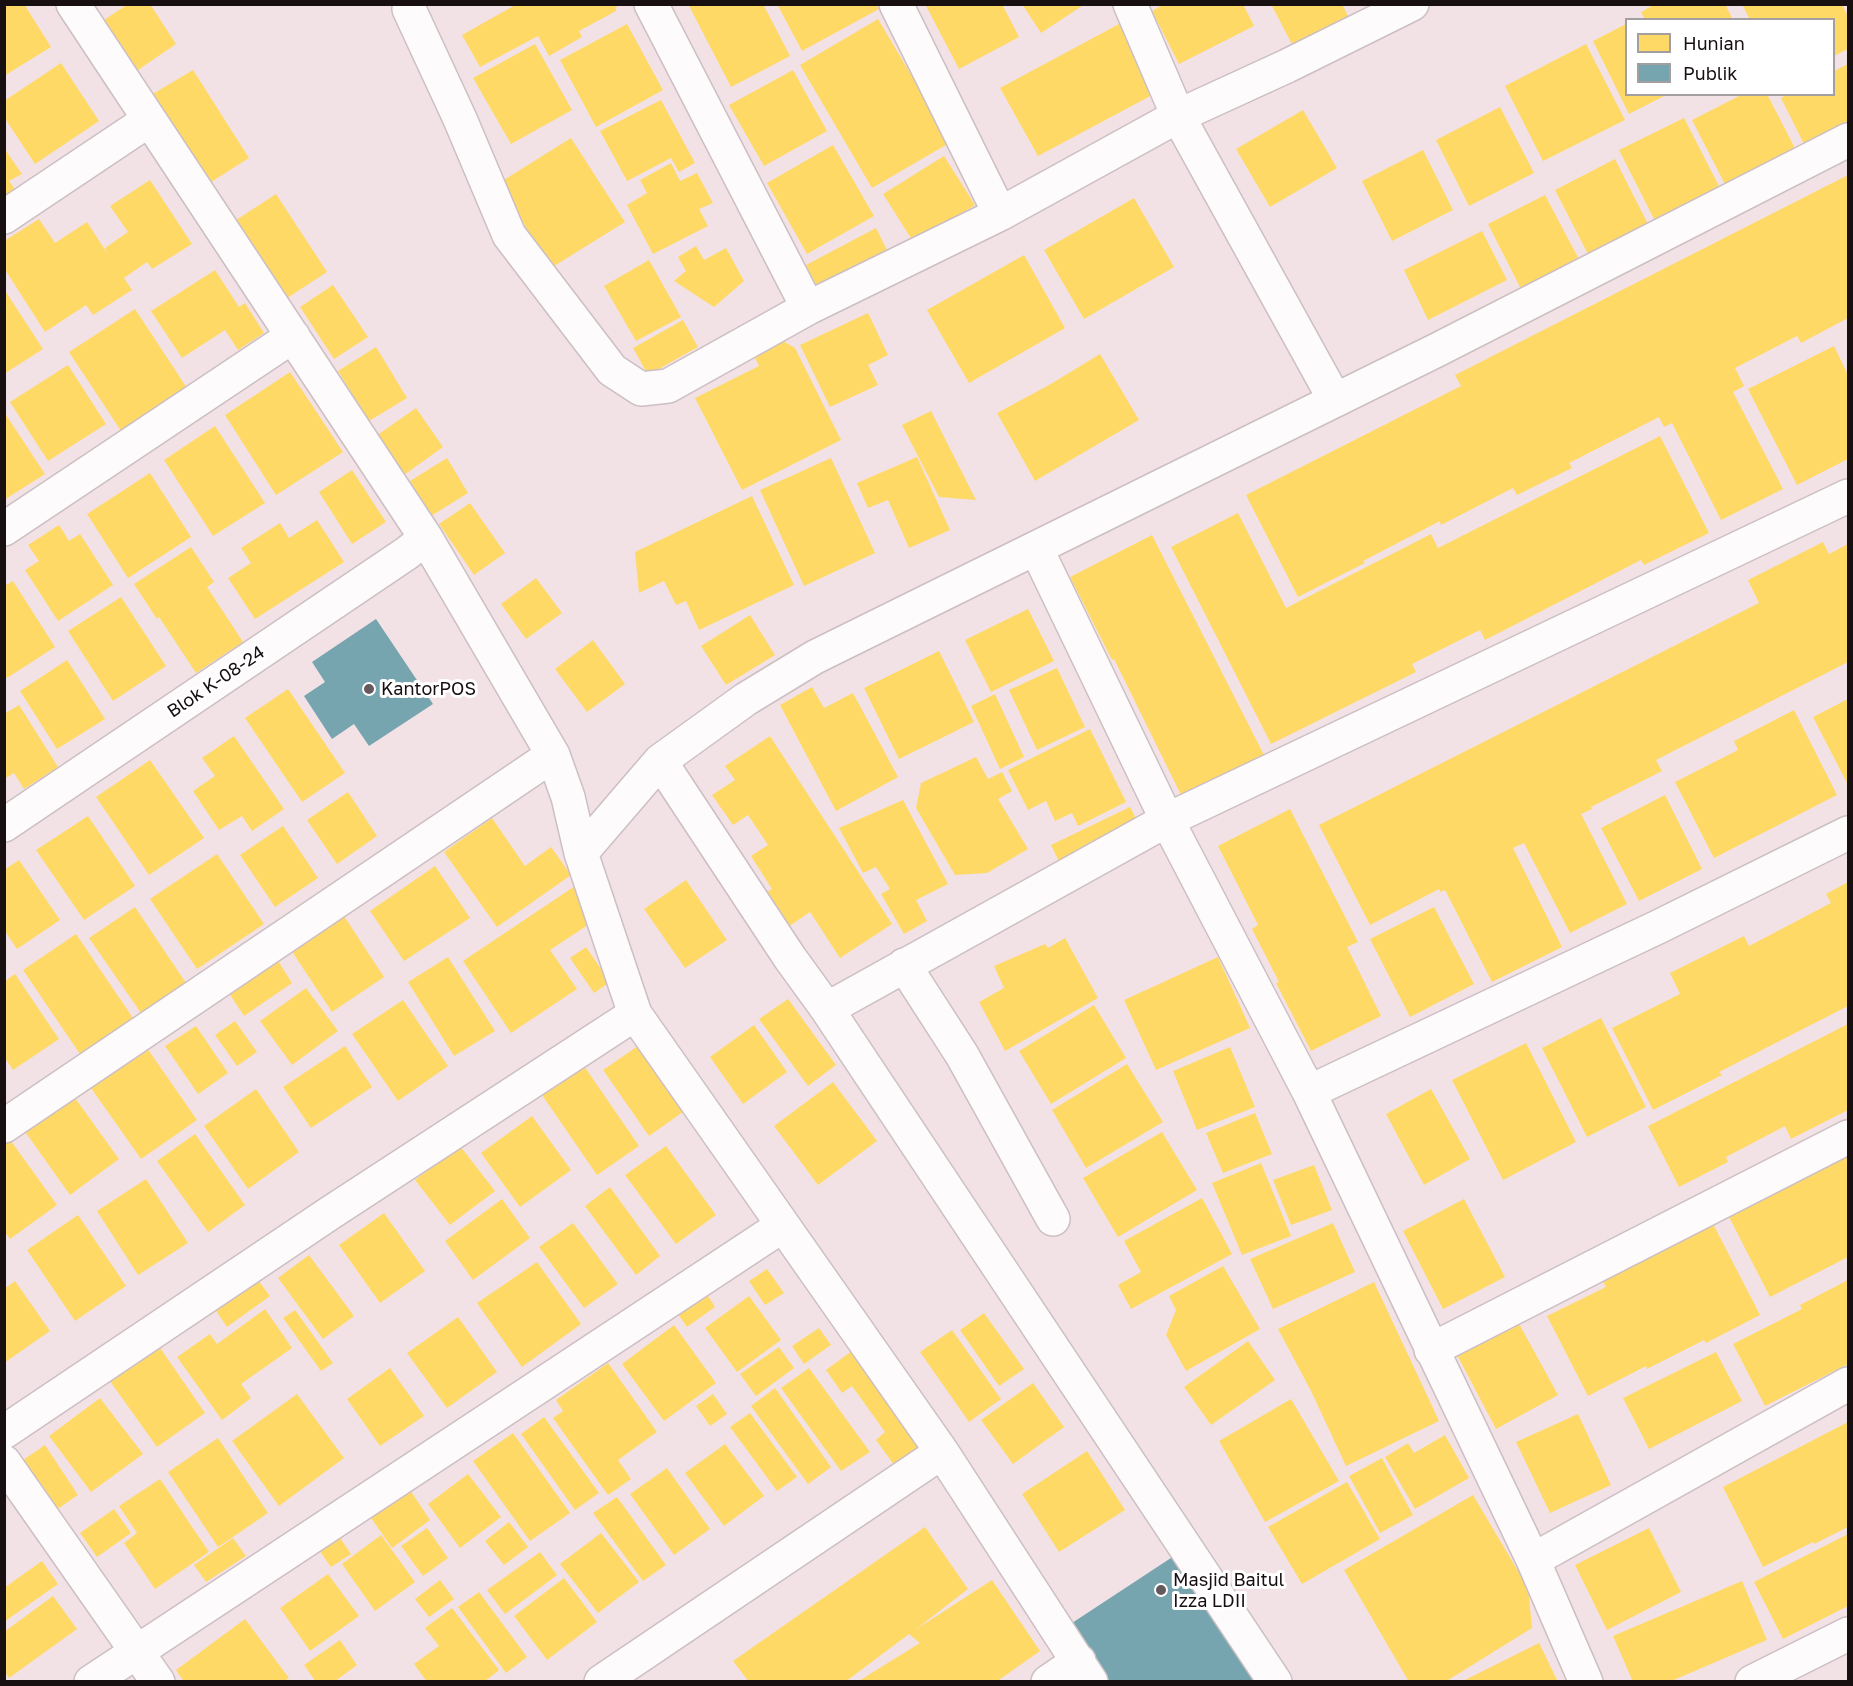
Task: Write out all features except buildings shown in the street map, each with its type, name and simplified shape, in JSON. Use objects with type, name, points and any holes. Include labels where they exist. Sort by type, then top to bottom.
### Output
[{"type":"street","points":[[73,4],[426,538],[553,756],[568,797],[581,853],[635,1014],[942,1452],[1085,1671],[1048,1682]]},
{"type":"street","points":[[651,4],[808,308]]},
{"type":"street","points":[[896,4],[1000,214]]},
{"type":"street","points":[[1130,4],[1178,117],[1335,400]]},
{"type":"street","points":[[409,9],[460,119],[509,235],[612,370],[641,389],[668,386],[808,308],[1000,214],[1178,117],[1412,4]]},
{"type":"street","points":[[4,217],[149,120]]},
{"type":"street","points":[[581,853],[660,761],[746,699],[815,657],[1335,400],[1848,140]]},
{"type":"street","points":[[4,529],[293,336]]},
{"type":"street","points":[[827,1009],[904,964],[1167,820],[1848,496]]},
{"type":"street","name":"Blok K-08-24","points":[[4,825],[426,538]]},
{"type":"street","points":[[1036,548],[1167,820],[1310,1092],[1533,1560],[1586,1682]]},
{"type":"street","points":[[4,1126],[553,756]]},
{"type":"street","points":[[660,761],[1275,1682]]},
{"type":"street","points":[[1310,1092],[1658,927],[1848,833]]},
{"type":"street","points":[[904,964],[962,1055],[1053,1219]]},
{"type":"street","points":[[4,1432],[330,1213],[635,1014]]},
{"type":"street","points":[[1431,1350],[1848,1137]]},
{"type":"street","points":[[91,1682],[782,1226]]},
{"type":"street","points":[[1533,1560],[1848,1384]]},
{"type":"street","points":[[601,1682],[942,1452]]},
{"type":"street","points":[[4,1462],[158,1682]]},
{"type":"street","points":[[1752,1682],[1848,1634]]},
{"type":"place","name":"KantorPOS","points":[[369,689]]},
{"type":"place","name":"Masjid Baitul Izza LDII","points":[[1161,1590]]}]
